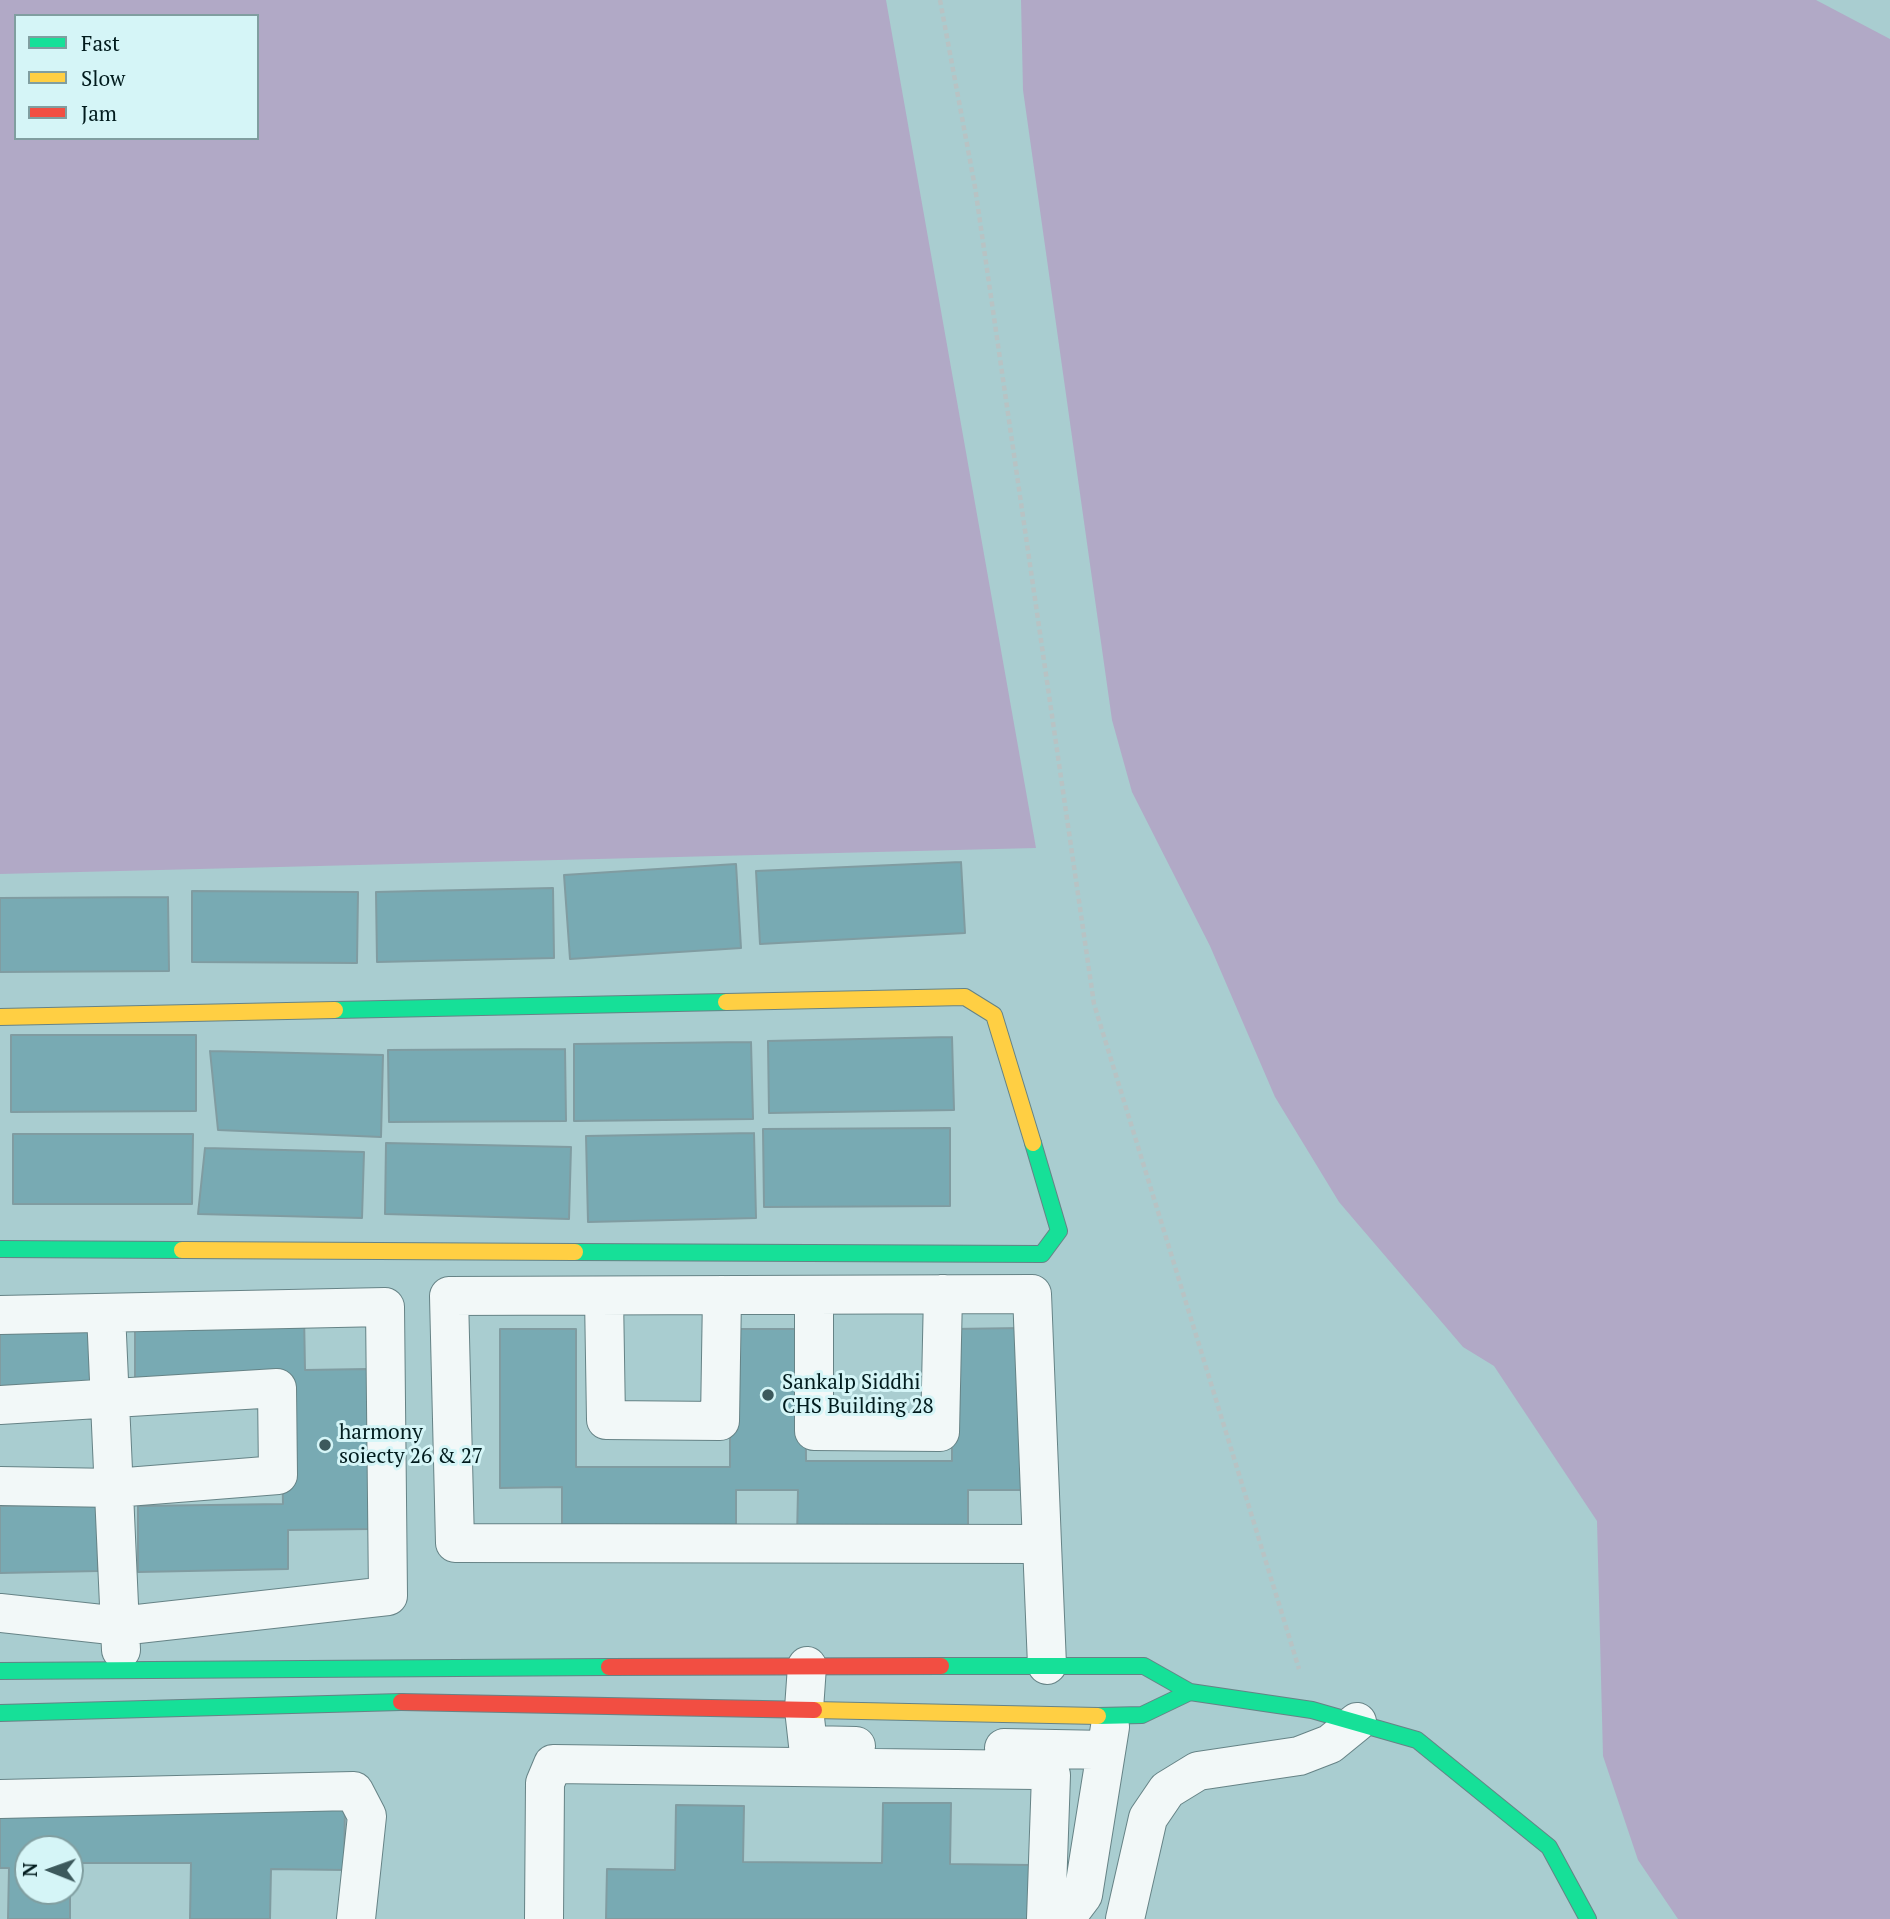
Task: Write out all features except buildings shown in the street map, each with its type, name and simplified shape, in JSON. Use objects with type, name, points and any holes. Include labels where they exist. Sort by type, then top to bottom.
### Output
[{"type":"street","points":[[0,1017],[965,997],[995,1015],[1059,1231],[1042,1254],[0,1249]]},
{"type":"street","points":[[814,1295],[814,1431],[940,1432],[943,1294]]},
{"type":"street","points":[[1042,1544],[455,1543],[449,1296],[1032,1294],[1047,1665]]},
{"type":"street","points":[[604,1296],[606,1420],[720,1421],[722,1295]]},
{"type":"street","points":[[0,1315],[385,1307],[388,1596],[120,1626],[0,1613]]},
{"type":"street","points":[[106,1313],[120,1626],[120,1709]]},
{"type":"street","points":[[0,1405],[277,1388],[278,1475],[114,1488],[0,1486]]},
{"type":"street","points":[[806,1727],[807,1666]]},
{"type":"street","points":[[0,1671],[1144,1666],[1190,1692],[1312,1710],[1417,1740],[1549,1847],[1588,1919]]},
{"type":"street","points":[[0,1713],[419,1702],[806,1727],[1109,1733],[1190,1692]]},
{"type":"street","points":[[1125,1919],[1145,1828],[1167,1790],[1198,1771],[1260,1765],[1299,1756],[1330,1744],[1357,1723]]},
{"type":"street","points":[[603,1746],[806,1727]]},
{"type":"street","points":[[1060,1919],[1071,1911],[1083,1895],[1109,1733]]},
{"type":"street","points":[[544,1919],[545,1783],[553,1764],[1036,1770],[1051,1775],[1046,1919]]},
{"type":"street","points":[[0,1799],[354,1791],[367,1816],[356,1919]]},
{"type":"path","points":[[940,0],[977,200],[1094,1004],[1312,1710]]},
{"type":"shaded area","points":[[0,0],[886,0],[1036,848],[0,874]]},
{"type":"shaded area","points":[[1021,0],[1816,0],[1890,39],[1890,1919],[1678,1919],[1638,1860],[1603,1756],[1597,1521],[1494,1366],[1463,1347],[1339,1202],[1275,1097],[1210,946],[1132,792],[1112,720],[1023,90]]},
{"type":"traffic: fast","points":[[335,1010],[726,1002]]},
{"type":"traffic: fast","points":[[575,1252],[1042,1254],[1059,1231],[1033,1143]]},
{"type":"traffic: fast","points":[[0,1249],[182,1250]]},
{"type":"traffic: fast","points":[[941,1666],[1144,1666],[1190,1692],[1312,1710],[1417,1740],[1549,1847],[1588,1919]]},
{"type":"traffic: fast","points":[[0,1671],[609,1667]]},
{"type":"traffic: fast","points":[[1098,1716],[1142,1715],[1190,1692]]},
{"type":"traffic: fast","points":[[0,1713],[401,1702]]},
{"type":"traffic: slow","points":[[726,1002],[965,997],[994,1015],[1033,1143]]},
{"type":"traffic: slow","points":[[0,1017],[335,1010]]},
{"type":"traffic: slow","points":[[182,1250],[575,1252]]},
{"type":"traffic: slow","points":[[814,1710],[1098,1716]]},
{"type":"traffic: jam","points":[[609,1667],[941,1666]]},
{"type":"traffic: jam","points":[[401,1702],[814,1710]]},
{"type":"place","name":"Sankalp Siddhi CHS Building 28","points":[[768,1395]]},
{"type":"place","name":"harmony soiecty 26 & 27","points":[[325,1445]]}]
